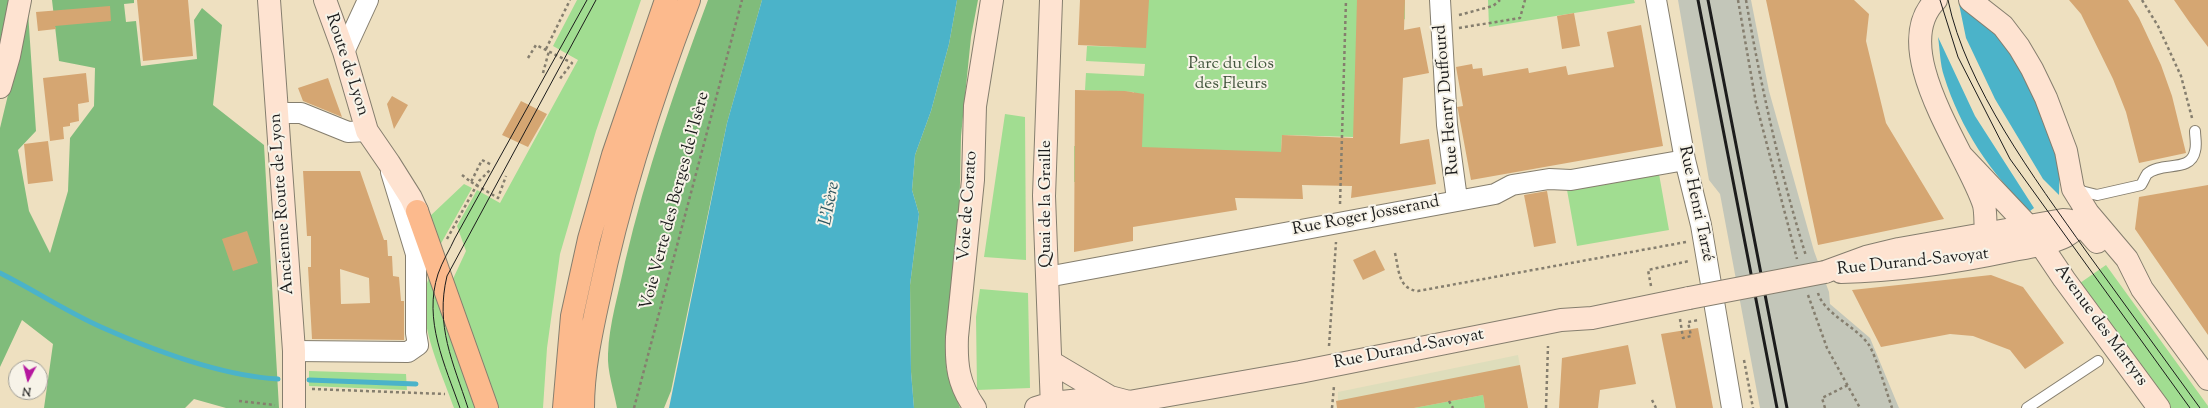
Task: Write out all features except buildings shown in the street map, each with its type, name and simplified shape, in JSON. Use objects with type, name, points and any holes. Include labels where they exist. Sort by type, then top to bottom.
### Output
[{"type":"highway","points":[[564,408],[572,316],[589,239],[613,155],[666,0]]},
{"type":"highway","points":[[583,408],[593,325],[608,253],[663,69],[689,0]]},
{"type":"highway","points":[[417,212],[436,260],[487,408]]},
{"type":"main road","points":[[0,87],[9,56],[20,0]]},
{"type":"main road","name":"Ancienne Route de Lyon","points":[[269,0],[294,351],[294,398]]},
{"type":"main road","name":"Voie de Corato","points":[[975,408],[963,390],[956,358],[973,180],[975,106],[992,0]]},
{"type":"main road","name":"Quai de la Graille","points":[[1047,406],[1051,362],[1044,196],[1051,0]]},
{"type":"main road","points":[[1936,0],[1926,10],[1920,28],[1921,50],[1929,86],[1944,123],[1961,155],[1983,204],[1986,233]]},
{"type":"main road","points":[[1970,0],[2003,26]]},
{"type":"main road","points":[[1995,0],[2003,26],[2032,69],[2046,98],[2066,151],[2073,190],[2089,211],[2119,268],[2142,289],[2208,379]]},
{"type":"main road","name":"Route de Lyon","points":[[329,1],[367,131],[411,198],[417,212]]},
{"type":"main road","name":"Avenue des Martyrs","points":[[1961,155],[2035,236],[2064,279],[2159,408]]},
{"type":"main road","points":[[2035,236],[2064,220],[2072,220],[2089,211]]},
{"type":"main road","name":"Rue Durand-Savoyat","points":[[1047,406],[1118,402],[1300,372],[1560,320],[1592,318],[1816,274],[1866,257],[1986,233],[2035,236]]},
{"type":"main road","name":"Rue Durand-Savoyat","points":[[1816,274],[1867,272],[1962,260],[2035,236]]},
{"type":"main road","points":[[1051,362],[1118,402]]},
{"type":"street","points":[[344,52],[368,0]]},
{"type":"street","name":"Rue Henry Duffourd","points":[[1440,0],[1447,125],[1457,200]]},
{"type":"street","name":"Rue Henri Tarzé","points":[[1656,0],[1685,160],[1701,225],[1732,408]]},
{"type":"street","name":"Route de Lyon","points":[[277,113],[301,113],[348,132],[367,131]]},
{"type":"street","name":"Rue Roger Josserand","points":[[1047,277],[1495,194],[1512,185],[1549,179],[1571,180],[1685,160]]},
{"type":"street","name":"Route de Lyon","points":[[294,351],[408,352],[418,345],[416,333],[416,254],[393,182],[389,163]]},
{"type":"lane","points":[[2089,211],[2141,185],[2147,174],[2164,166],[2182,165],[2191,160],[2195,150],[2195,131]]},
{"type":"lane","points":[[2027,408],[2098,361]]},
{"type":"path","points":[[543,73],[547,50],[570,0]]},
{"type":"path","name":"Voie Verte des Berges de l'Isère","points":[[634,408],[742,0]]},
{"type":"path","points":[[1340,206],[1346,0]]},
{"type":"path","points":[[1455,15],[1473,13],[1493,6],[1500,0]]},
{"type":"path","points":[[1458,29],[1520,18],[1524,0]]},
{"type":"path","points":[[1738,0],[1756,103],[1799,262]]},
{"type":"path","points":[[1746,0],[1757,63],[1786,192],[1816,274],[1820,302],[1858,334],[1869,346],[1892,408]]},
{"type":"path","points":[[2142,0],[2158,26],[2181,76],[2195,131]]},
{"type":"path","points":[[528,58],[536,45],[572,63],[559,80]]},
{"type":"path","points":[[470,182],[482,160],[492,166]]},
{"type":"path","points":[[436,260],[477,185],[490,170]]},
{"type":"path","points":[[462,175],[470,182],[498,198],[506,176]]},
{"type":"path","points":[[1329,351],[1337,235]]},
{"type":"path","points":[[1395,253],[1404,286],[1409,290],[1418,291],[1689,242]]},
{"type":"path","points":[[1652,287],[1648,270],[1691,261]]},
{"type":"path","points":[[1806,288],[1827,348],[1860,408]]},
{"type":"path","points":[[1679,319],[1683,338],[1691,336],[1688,322],[1701,320]]},
{"type":"path","points":[[1546,408],[1548,346]]},
{"type":"path","points":[[1825,408],[1822,398],[1848,385]]},
{"type":"path","points":[[1332,408],[1334,386]]},
{"type":"path","points":[[239,401],[274,405],[294,398],[361,389],[445,394]]},
{"type":"path","points":[[1652,400],[1656,408]]},
{"type":"path","points":[[1449,401],[1453,408]]},
{"type":"shaded area","points":[[1678,0],[1751,0],[1769,91],[1814,251],[1829,292],[1830,304],[1870,338],[1899,408],[1760,408],[1720,194],[1709,180]]},
{"type":"shaded area","points":[[1518,355],[1528,408],[1338,408],[1338,392]]},
{"type":"green space","points":[[0,0],[19,0],[0,76]]},
{"type":"green space","points":[[52,0],[134,0],[134,3],[124,4],[126,22],[136,21],[141,66],[197,59],[194,20],[202,8],[222,25],[213,105],[264,145],[279,408],[226,408],[194,399],[185,408],[44,408],[45,400],[48,400],[48,380],[53,344],[22,320],[0,367],[0,128],[28,12],[36,131],[18,150],[29,211],[50,253],[68,191],[70,138],[94,106],[95,68],[59,61]]},
{"type":"green space","points":[[577,0],[641,0],[596,131],[560,254],[547,348],[543,408],[491,408],[452,281],[466,251],[457,226],[477,190],[500,203],[578,60],[553,46]]},
{"type":"green space","points":[[708,0],[762,0],[727,123],[671,391],[664,408],[617,408],[608,361],[610,331],[625,262],[652,162],[684,65]]},
{"type":"green space","points":[[957,0],[978,0],[971,37],[961,136],[959,228],[946,368],[960,408],[914,408],[911,372],[910,285],[919,214],[912,190],[915,155],[931,111],[949,44]]},
{"type":"green space","name":"Parc du clos des Fleurs","points":[[1131,0],[1405,0],[1405,19],[1390,26],[1353,137],[1282,135],[1281,152],[1139,183],[1074,182],[1074,146],[1131,148],[1134,92],[1085,90],[1086,73],[1144,76],[1145,64],[1086,61],[1087,46],[1128,47]]},
{"type":"green space","points":[[1488,0],[1634,0],[1635,3],[1489,27]]},
{"type":"green space","points":[[1005,114],[1025,117],[1026,260],[984,257]]},
{"type":"green space","points":[[1659,174],[1669,230],[1577,246],[1567,190]]},
{"type":"green space","points":[[464,184],[472,188],[439,247],[428,218]]},
{"type":"green space","points":[[2106,265],[2208,408],[2171,408],[2080,283]]},
{"type":"green space","points":[[432,271],[479,408],[454,408],[436,358],[426,322],[424,304],[426,287]]},
{"type":"green space","points":[[980,289],[1028,293],[1030,388],[977,390],[976,317]]},
{"type":"green space","points":[[309,371],[406,374],[407,390],[309,386]]},
{"type":"green space","points":[[1483,395],[1485,408],[1414,408]]},
{"type":"water","name":"L'Isère","points":[[762,0],[957,0],[949,44],[931,111],[915,155],[912,190],[919,214],[910,285],[911,372],[914,408],[669,408],[727,123]]},
{"type":"water","points":[[1959,4],[1977,15],[1993,31],[2009,52],[2023,75],[2035,99],[2054,147],[2059,167],[2059,195],[2043,179],[1995,99],[1966,38]]},
{"type":"water","points":[[1938,37],[1975,116],[2034,208],[2030,211],[2002,182],[1978,149],[1968,132],[1944,76]]},
{"type":"waterway","points":[[0,273],[88,321],[165,353],[234,373],[278,379]]},
{"type":"waterway","points":[[309,380],[416,384]]},
{"type":"tram line","points":[[460,408],[442,359],[434,325],[434,291],[438,274],[455,238],[587,0]]},
{"type":"tram line","points":[[468,408],[447,344],[444,328],[443,311],[447,276],[596,0]]},
{"type":"tram line","points":[[1940,0],[1958,57],[2010,159],[2190,408]]},
{"type":"tram line","points":[[1948,0],[1957,33],[1970,66],[1986,99],[2005,131],[2045,194],[2200,408]]},
{"type":"railway","points":[[1698,0],[1777,408]]},
{"type":"railway","points":[[1708,0],[1787,408]]}]
